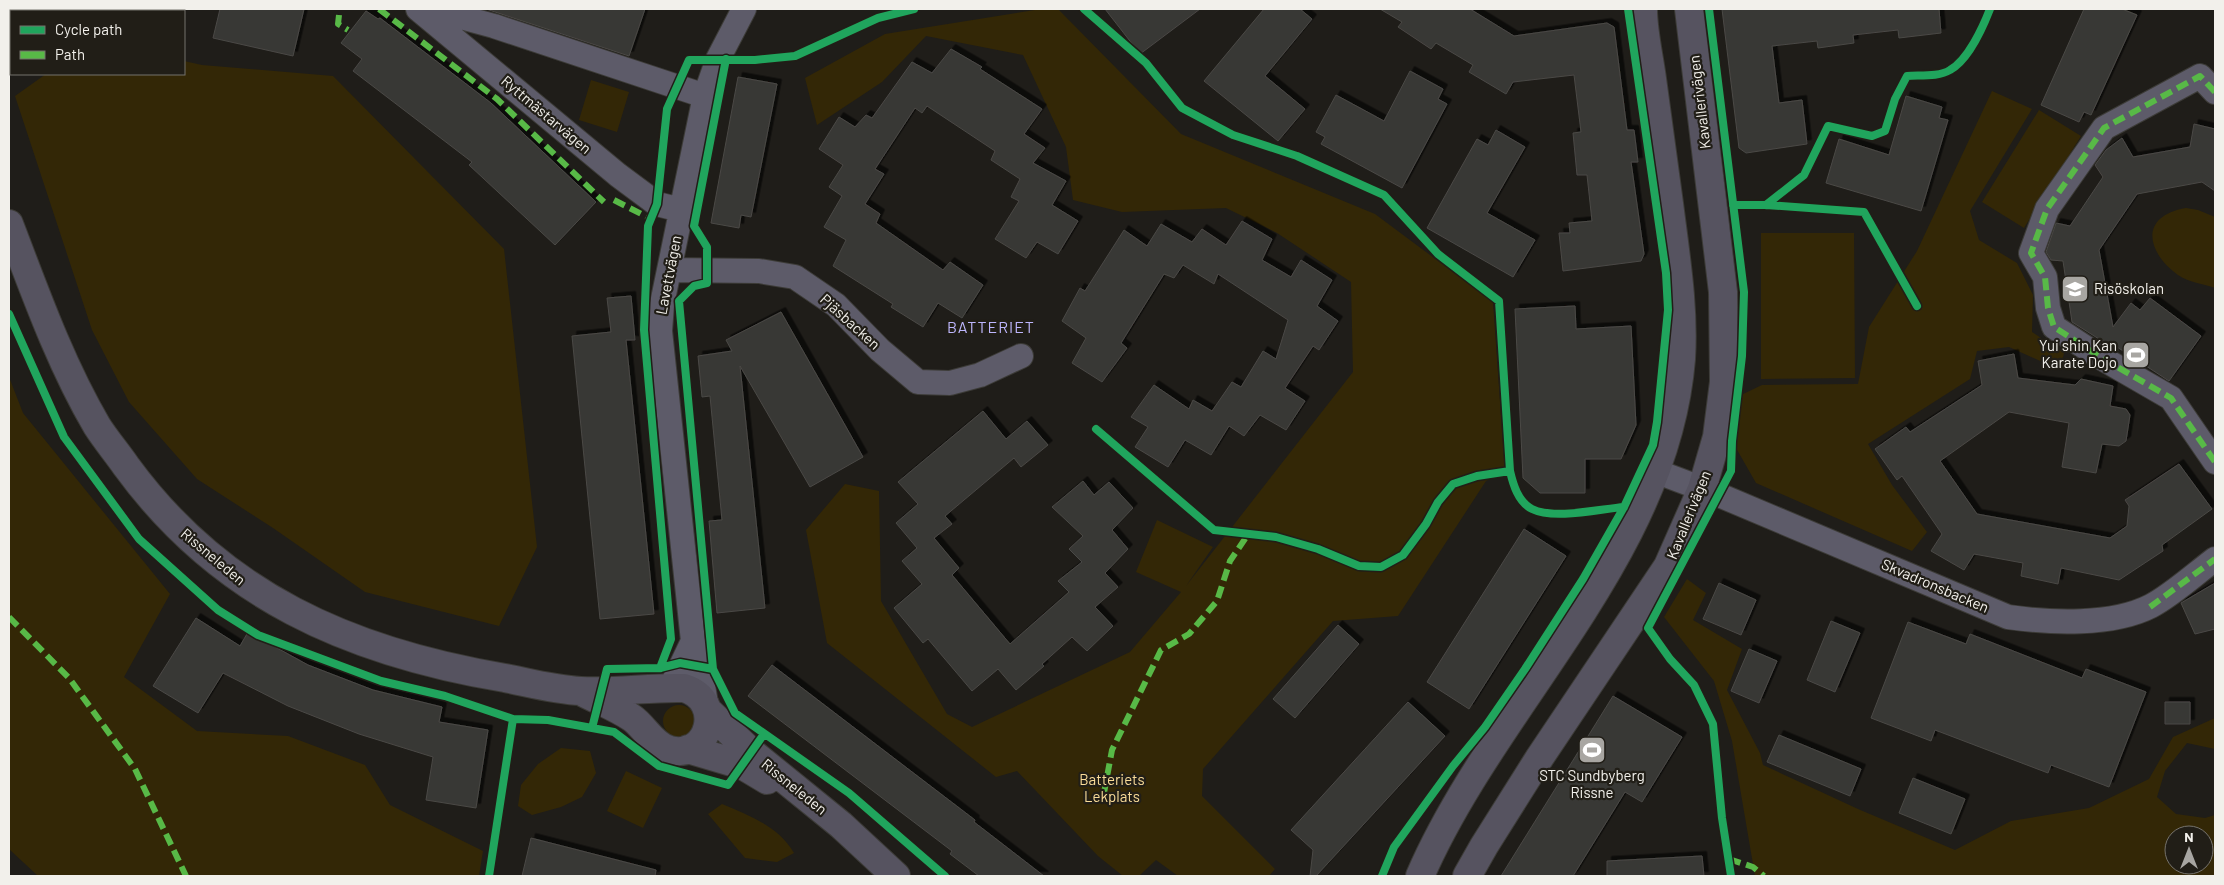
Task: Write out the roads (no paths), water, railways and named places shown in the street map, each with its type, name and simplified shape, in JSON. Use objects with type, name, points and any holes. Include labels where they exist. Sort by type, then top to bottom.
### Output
[{"type":"street","name":"Ryttmästarvägen","points":[[418,9],[618,175],[657,204],[681,210]]},
{"type":"street","points":[[431,9],[494,26],[705,96]]},
{"type":"street","name":"Lavettvägen","points":[[707,708],[700,667],[692,641],[660,331],[662,304],[668,270],[705,96],[718,59],[744,9]]},
{"type":"street","points":[[1420,876],[1435,842],[1473,780],[1596,591],[1637,512],[1655,470],[1676,394],[1681,359],[1679,271],[1643,9]]},
{"type":"street","name":"Kavallerivägen","points":[[1468,876],[1484,846],[1540,757],[1668,566],[1702,489],[1717,438],[1724,382],[1723,292],[1689,9]]},
{"type":"street","points":[[2215,92],[2200,76],[2104,128],[2046,208],[2031,253],[2045,277],[2048,308],[2054,327],[2100,357],[2171,398],[2215,462]]},
{"type":"street","name":"Rissneleden","points":[[9,224],[60,355],[98,427],[142,488],[192,542],[252,588],[312,623],[371,647],[475,673],[580,691],[690,690],[699,696],[707,708],[751,752],[841,825],[888,869]]},
{"type":"street","name":"Pjäsbacken","points":[[668,270],[759,271],[795,277],[836,305],[880,350],[918,382],[950,384],[980,375],[1020,356]]},
{"type":"street","name":"Skvadronsbacken","points":[[1655,470],[2008,617],[2044,622],[2112,618],[2150,606],[2215,559]]},
{"type":"street","points":[[651,736],[646,719],[648,708],[653,699],[667,689],[692,641]]},
{"type":"street","name":"Rissneleden","points":[[580,691],[633,718],[660,745],[670,750],[688,749],[742,765],[760,774],[834,832],[888,869]]},
{"type":"street","points":[[688,749],[698,744],[706,732],[709,722],[707,708]]},
{"type":"place","name":"Risöskolan","points":[[2075,289]]},
{"type":"place","name":"Yui shin Kan Karate Dojo","points":[[2136,355]]},
{"type":"place","name":"STC Sundbyberg Rissne","points":[[1592,750]]},
{"type":"district","name":"BATTERIET","points":[[991,327]]},
{"type":"park label","name":"Batteriets Lekplats","points":[[1112,788]]}]
